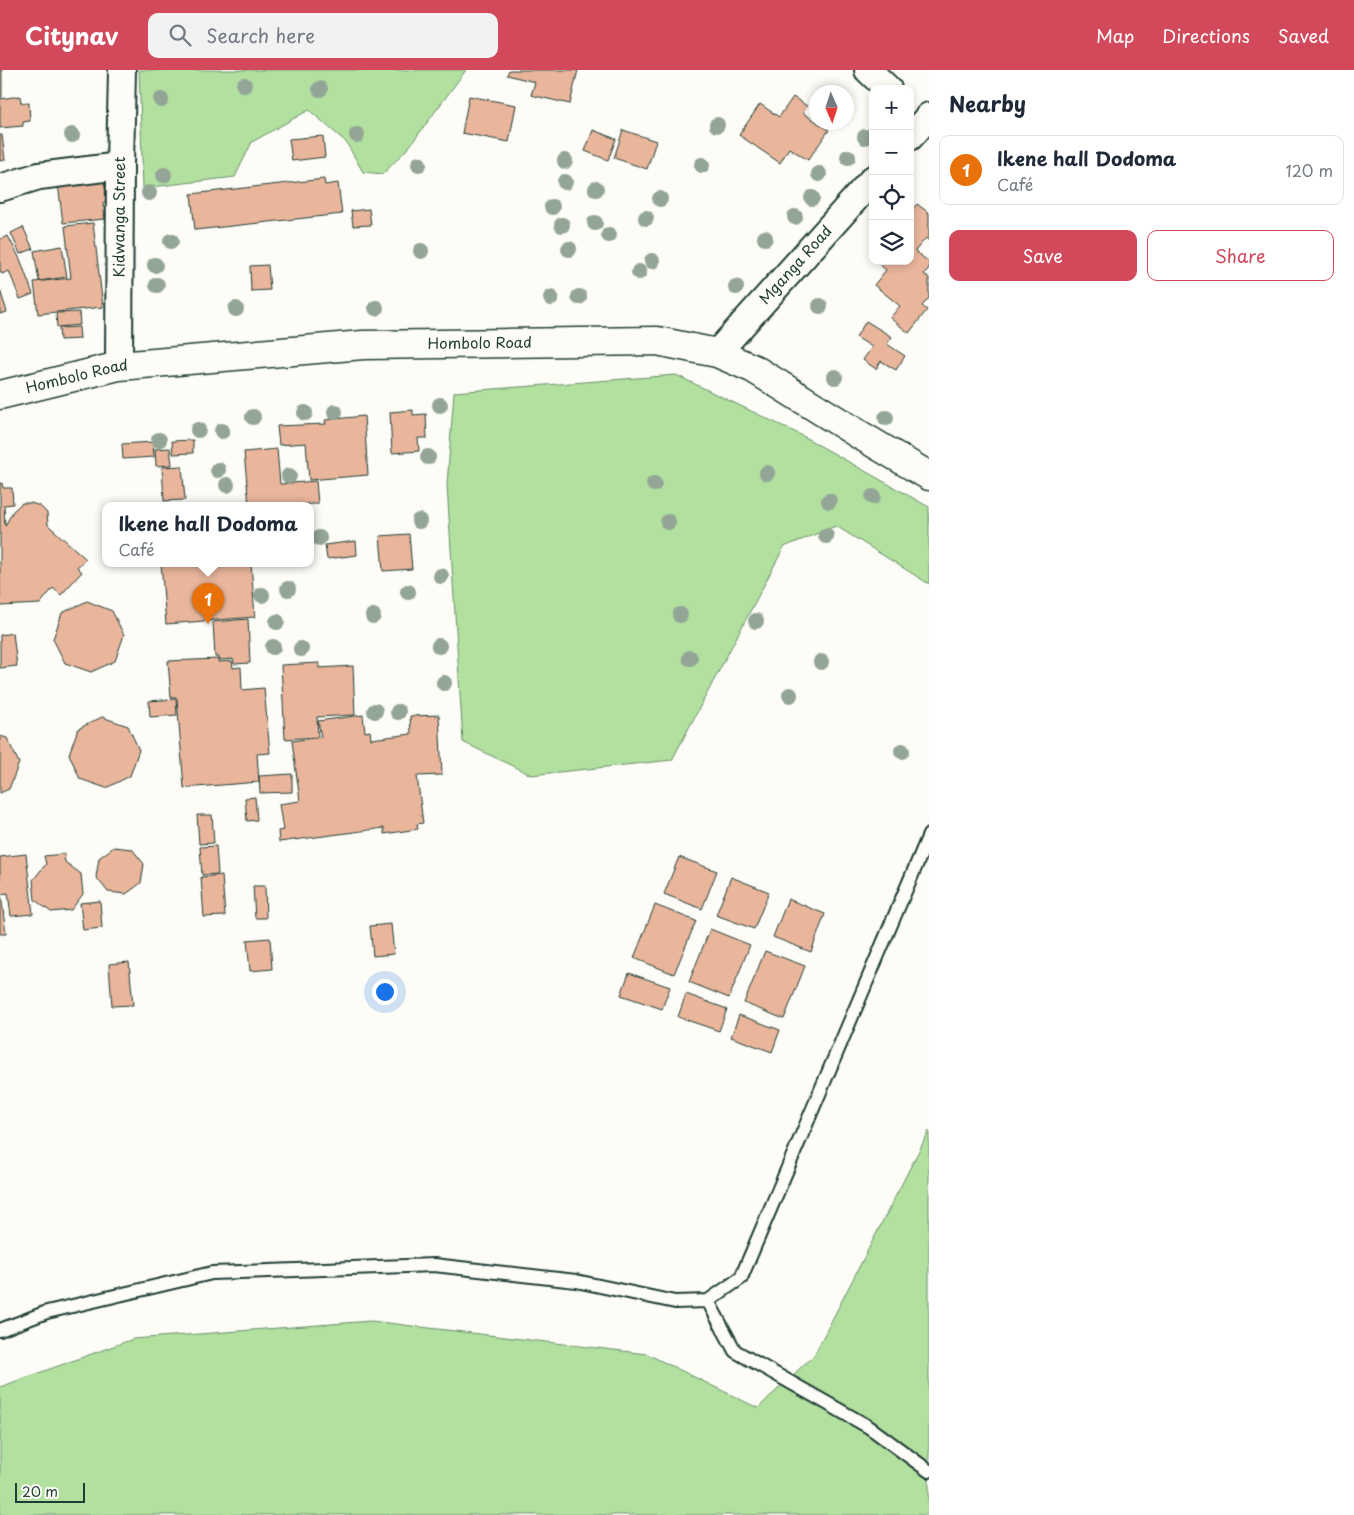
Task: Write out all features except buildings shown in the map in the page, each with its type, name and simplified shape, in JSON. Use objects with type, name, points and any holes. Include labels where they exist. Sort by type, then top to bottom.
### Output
[{"type":"street","name":"Kidwanga Street","points":[[119,366],[122,70]]},
{"type":"street","points":[[868,70],[884,85]]},
{"type":"street","points":[[0,188],[40,176],[120,166]]},
{"type":"street","name":"Mganga Road","points":[[717,352],[869,183]]},
{"type":"street","name":"Hombolo Road","points":[[0,395],[119,366],[363,345],[657,341],[717,352],[754,369],[929,476]]},
{"type":"lane","points":[[0,1330],[46,1312],[212,1273],[434,1265],[576,1281],[676,1302],[708,1301],[742,1278],[929,835]]},
{"type":"lane","points":[[708,1301],[735,1351],[869,1427],[929,1471]]},
{"type":"green space","points":[[139,70],[466,70],[409,147],[383,174],[363,172],[346,142],[309,110],[252,142],[235,177],[143,188]]},
{"type":"green space","points":[[676,375],[799,434],[929,507],[929,584],[836,526],[784,547],[672,760],[531,775],[463,742],[447,485],[454,392]]},
{"type":"green space","points":[[929,1131],[929,1515],[0,1515],[0,1387],[133,1339],[371,1321],[647,1354],[758,1408],[814,1355]]},
{"type":"place","name":"Ikene hall Dodoma","points":[[208,624]]}]
